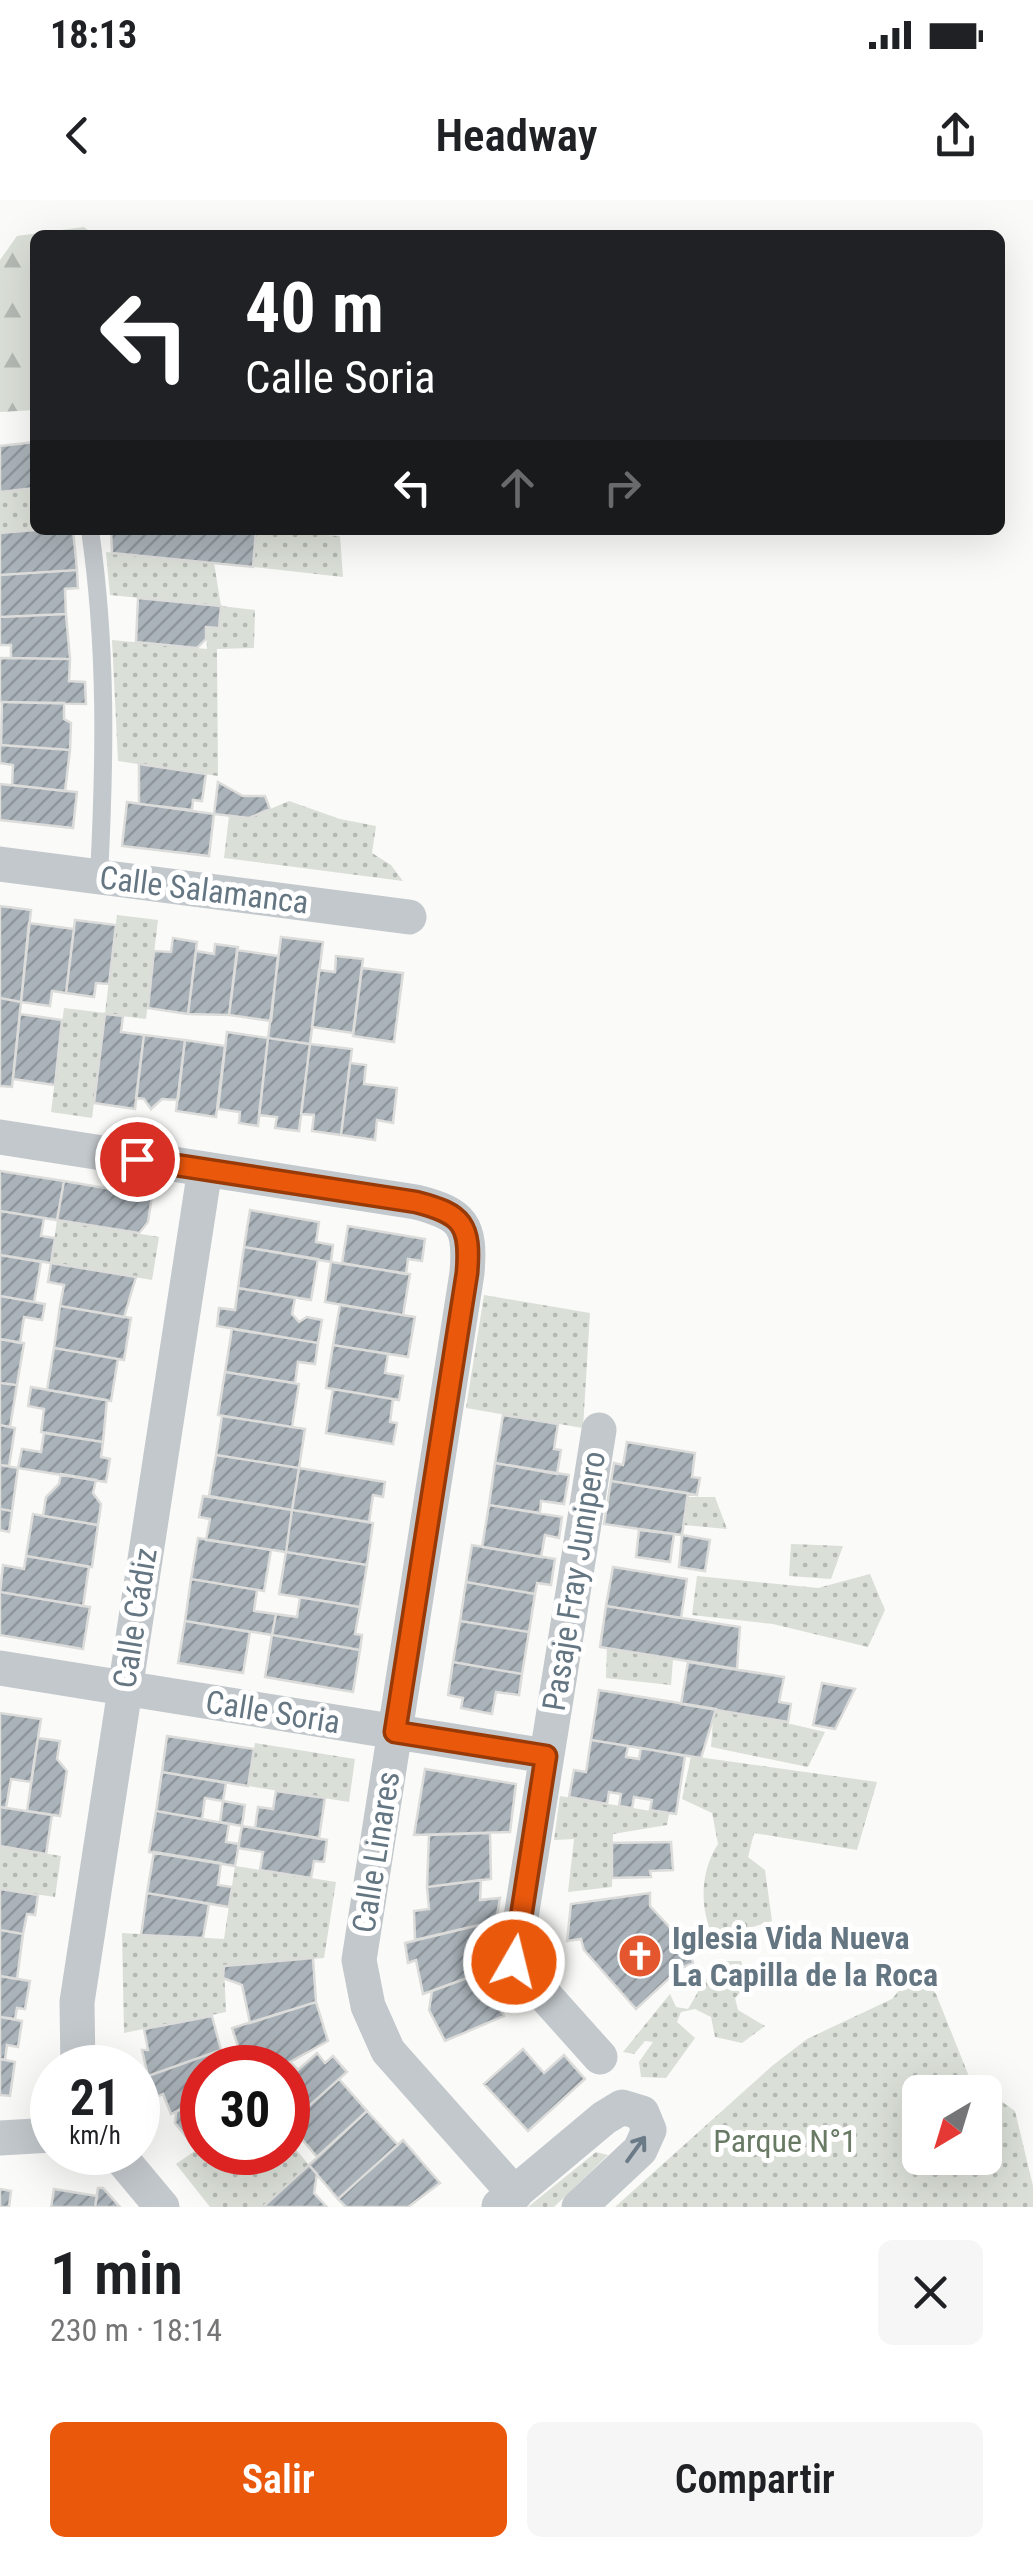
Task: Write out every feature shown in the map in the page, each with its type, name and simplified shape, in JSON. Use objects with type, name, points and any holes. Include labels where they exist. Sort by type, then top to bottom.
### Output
[{"type":"street","name":"Calle Salamanca","points":[[0,864],[409,917]]},
{"type":"street","points":[[0,1137],[206,1170]]},
{"type":"street","name":"Calle Linares","points":[[206,1170],[444,1209],[462,1223],[470,1244],[360,1960],[368,2006],[388,2051],[507,2200]]},
{"type":"street","name":"Calle Cádiz","points":[[78,2045],[77,2002],[206,1170]]},
{"type":"street","name":"Pasaje Fray Junipero","points":[[599,1430],[514,1962],[600,2057]]},
{"type":"street","name":"Calle Soria","points":[[0,1668],[546,1756]]},
{"type":"street","points":[[507,2200],[604,2118],[622,2108],[642,2113],[649,2130],[640,2150],[579,2207]]},
{"type":"street","points":[[0,2138],[30,2136]]},
{"type":"street","points":[[135,2175],[162,2207]]},
{"type":"lane","points":[[91,535],[103,638],[106,760],[99,876]]},
{"type":"green space","points":[[30,234],[30,410],[0,412],[0,260],[17,236]]},
{"type":"green space","points":[[30,489],[30,530],[0,533],[0,492]]},
{"type":"green space","points":[[256,535],[340,536],[343,577],[253,567]]},
{"type":"green space","points":[[106,552],[214,563],[221,606],[255,610],[254,648],[217,649],[218,776],[118,761],[112,640],[207,649],[206,627],[218,628],[220,606],[110,595]]},
{"type":"green space","points":[[289,801],[340,819],[376,826],[372,853],[391,865],[403,881],[224,858],[229,816],[249,818]]},
{"type":"green space","points":[[117,915],[158,920],[146,1019],[105,1014],[92,1118],[51,1112],[64,1008],[105,1013]]},
{"type":"green space","points":[[57,1220],[159,1237],[152,1280],[51,1263]]},
{"type":"green space","points":[[484,1295],[590,1313],[583,1428],[466,1408]]},
{"type":"green space","points":[[688,1497],[715,1497],[727,1529],[684,1525]]},
{"type":"green space","points":[[791,1544],[843,1546],[831,1579],[789,1576]]},
{"type":"green space","points":[[870,1574],[885,1610],[868,1647],[773,1624],[692,1615],[697,1576],[818,1588]]},
{"type":"green space","points":[[607,1644],[673,1659],[671,1685],[606,1678]]},
{"type":"green space","points":[[714,1706],[825,1732],[808,1767],[711,1747]]},
{"type":"green space","points":[[255,1743],[355,1759],[349,1802],[248,1786]]},
{"type":"green space","points":[[691,1756],[877,1782],[857,1850],[754,1833],[748,1857],[765,1870],[772,1921],[714,1939],[706,1915],[704,1890],[708,1866],[718,1844],[712,1813],[682,1799]]},
{"type":"green space","points":[[560,1796],[669,1814],[667,1825],[613,1834],[612,1887],[568,1892],[574,1839],[554,1840]]},
{"type":"green space","points":[[0,1846],[61,1856],[55,1897],[0,1889]]},
{"type":"green space","points":[[235,1866],[336,1882],[324,1958],[224,1966],[226,2012],[124,2033],[122,1933],[224,1939]]},
{"type":"green space","points":[[716,1961],[741,1961],[749,1983],[735,1998],[738,2010],[765,2026],[742,2043],[715,2037],[711,2017],[695,2009],[681,2012],[677,2022],[695,2038],[666,2078],[641,2077],[639,2062],[653,2042],[645,2041],[634,2054],[623,2052],[670,1994],[676,2007],[688,2009]]},
{"type":"green space","name":"Parque N°1","points":[[915,1971],[936,1994],[968,2075],[902,2075],[902,2175],[1002,2175],[1002,2102],[1015,2111],[1033,2186],[1033,2207],[615,2207],[807,2039],[892,1999]]},
{"type":"green space","points":[[596,2152],[608,2155],[554,2207],[528,2207]]},
{"type":"green space","points":[[185,2175],[298,2175],[263,2207],[210,2207]]},
{"type":"building","points":[[30,443],[30,489],[0,492],[0,446]]},
{"type":"building","points":[[30,530],[30,535],[74,535],[77,570],[0,575],[0,533]]},
{"type":"building","points":[[111,535],[256,535],[253,567],[112,553]]},
{"type":"building","points":[[77,570],[78,588],[65,589],[66,614],[0,617],[0,575]]},
{"type":"building","points":[[138,598],[221,606],[219,628],[206,627],[206,639],[197,648],[136,642]]},
{"type":"building","points":[[66,614],[70,659],[11,658],[11,645],[0,645],[0,617]]},
{"type":"building","points":[[0,658],[70,659],[69,681],[85,682],[86,704],[0,702]]},
{"type":"building","points":[[2,702],[64,703],[64,719],[71,723],[70,750],[1,745]]},
{"type":"building","points":[[0,745],[70,750],[65,791],[12,785],[13,765],[0,763]]},
{"type":"building","points":[[139,764],[206,774],[202,801],[193,800],[192,810],[139,804]]},
{"type":"building","points":[[218,782],[243,796],[265,796],[270,809],[249,818],[214,814]]},
{"type":"building","points":[[0,784],[77,792],[73,828],[0,820]]},
{"type":"building","points":[[127,802],[214,814],[209,856],[122,846]]},
{"type":"building","points":[[0,906],[31,910],[21,1002],[0,998]]},
{"type":"building","points":[[75,920],[116,925],[109,984],[96,983],[94,997],[66,993]]},
{"type":"building","points":[[29,923],[74,929],[66,993],[52,991],[50,1006],[21,1002]]},
{"type":"building","points":[[281,937],[323,942],[310,1044],[268,1038]]},
{"type":"building","points":[[173,938],[197,942],[188,1014],[148,1008],[154,951],[171,952]]},
{"type":"building","points":[[215,944],[238,947],[229,1015],[188,1014],[196,951],[214,954]]},
{"type":"building","points":[[237,950],[278,956],[271,1021],[229,1015]]},
{"type":"building","points":[[336,956],[363,959],[353,1033],[312,1027],[319,970],[335,972]]},
{"type":"building","points":[[362,968],[403,973],[394,1042],[353,1036]]},
{"type":"building","points":[[0,998],[21,1002],[12,1087],[0,1086]]},
{"type":"building","points":[[20,1014],[62,1020],[55,1085],[13,1079]]},
{"type":"building","points":[[105,1014],[123,1016],[121,1032],[144,1035],[135,1109],[94,1103]]},
{"type":"building","points":[[227,1032],[268,1038],[258,1126],[239,1123],[240,1112],[218,1109]]},
{"type":"building","points":[[144,1035],[185,1040],[178,1100],[162,1099],[151,1109],[144,1099],[136,1098]]},
{"type":"building","points":[[268,1038],[310,1044],[299,1131],[275,1128],[277,1117],[259,1115]]},
{"type":"building","points":[[185,1040],[225,1046],[216,1117],[176,1111]]},
{"type":"building","points":[[310,1044],[352,1049],[341,1135],[312,1131],[314,1115],[301,1114]]},
{"type":"building","points":[[350,1063],[366,1065],[364,1084],[397,1088],[393,1123],[377,1120],[375,1140],[341,1135]]},
{"type":"building","points":[[0,1171],[64,1181],[57,1220],[0,1211]]},
{"type":"building","points":[[64,1181],[152,1196],[148,1222],[139,1233],[57,1220]]},
{"type":"building","points":[[250,1210],[319,1222],[316,1242],[333,1245],[331,1262],[244,1247]]},
{"type":"building","points":[[0,1211],[44,1218],[41,1236],[55,1238],[51,1263],[0,1255]]},
{"type":"building","points":[[348,1226],[425,1239],[422,1261],[408,1259],[406,1274],[342,1263]]},
{"type":"building","points":[[244,1247],[318,1259],[311,1300],[238,1288]]},
{"type":"building","points":[[0,1255],[41,1262],[34,1302],[0,1296]]},
{"type":"building","points":[[331,1262],[410,1274],[403,1315],[325,1302]]},
{"type":"building","points":[[51,1263],[136,1277],[124,1317],[60,1306],[64,1285],[48,1282]]},
{"type":"building","points":[[238,1288],[295,1298],[292,1314],[299,1322],[307,1317],[322,1320],[318,1343],[217,1326],[219,1308],[235,1310]]},
{"type":"building","points":[[0,1296],[45,1304],[42,1320],[24,1317],[20,1343],[0,1339]]},
{"type":"building","points":[[340,1305],[415,1317],[408,1357],[333,1345]]},
{"type":"building","points":[[60,1306],[131,1318],[124,1360],[54,1348]]},
{"type":"building","points":[[232,1329],[318,1343],[315,1364],[298,1362],[295,1383],[225,1372]]},
{"type":"building","points":[[0,1339],[24,1343],[17,1385],[0,1383]]},
{"type":"building","points":[[333,1345],[388,1354],[385,1373],[403,1376],[399,1400],[326,1388]]},
{"type":"building","points":[[54,1348],[118,1359],[111,1401],[47,1390]]},
{"type":"building","points":[[225,1372],[299,1384],[292,1427],[218,1415]]},
{"type":"building","points":[[0,1383],[17,1385],[10,1427],[0,1425]]},
{"type":"building","points":[[31,1387],[107,1400],[103,1442],[41,1432],[44,1409],[28,1406]]},
{"type":"building","points":[[333,1389],[393,1399],[390,1422],[397,1423],[393,1444],[326,1433]]},
{"type":"building","points":[[503,1415],[558,1424],[554,1449],[561,1450],[557,1474],[495,1463]]},
{"type":"building","points":[[222,1416],[305,1429],[299,1468],[216,1455]]},
{"type":"building","points":[[0,1425],[15,1428],[9,1466],[0,1465]]},
{"type":"building","points":[[44,1433],[103,1442],[101,1457],[110,1459],[106,1482],[18,1468],[22,1449],[41,1452]]},
{"type":"building","points":[[627,1442],[695,1453],[692,1477],[700,1478],[697,1495],[611,1481],[614,1463],[623,1465]]},
{"type":"building","points":[[216,1455],[299,1468],[292,1510],[209,1496]]},
{"type":"building","points":[[495,1463],[569,1475],[564,1504],[541,1501],[540,1513],[489,1505]]},
{"type":"building","points":[[0,1465],[18,1468],[12,1511],[0,1509]]},
{"type":"building","points":[[299,1468],[385,1482],[383,1497],[373,1495],[369,1522],[292,1510]]},
{"type":"building","points":[[61,1474],[96,1480],[93,1493],[101,1504],[98,1525],[43,1516],[46,1497],[59,1484]]},
{"type":"building","points":[[611,1481],[688,1493],[682,1535],[604,1524]]},
{"type":"building","points":[[203,1496],[292,1510],[286,1552],[206,1540],[210,1519],[199,1517]]},
{"type":"building","points":[[489,1505],[562,1517],[559,1538],[545,1535],[541,1557],[482,1547]]},
{"type":"building","points":[[0,1509],[12,1511],[9,1532],[0,1530]]},
{"type":"building","points":[[292,1510],[373,1523],[367,1565],[286,1552]]},
{"type":"building","points":[[33,1514],[98,1525],[92,1567],[26,1556]]},
{"type":"building","points":[[639,1530],[674,1534],[670,1562],[636,1557]]},
{"type":"building","points":[[682,1535],[710,1540],[705,1571],[679,1567]]},
{"type":"building","points":[[198,1538],[271,1550],[264,1591],[191,1579]]},
{"type":"building","points":[[472,1545],[555,1559],[551,1585],[537,1583],[535,1594],[466,1582]]},
{"type":"building","points":[[286,1552],[367,1565],[360,1607],[279,1594]]},
{"type":"building","points":[[26,1556],[89,1567],[83,1606],[0,1592],[3,1565],[24,1569]]},
{"type":"building","points":[[613,1567],[687,1579],[681,1618],[606,1606]]},
{"type":"building","points":[[191,1579],[257,1590],[254,1611],[276,1614],[272,1635],[185,1621]]},
{"type":"building","points":[[466,1582],[535,1594],[529,1632],[460,1621]]},
{"type":"building","points":[[0,1592],[90,1607],[83,1649],[0,1635]]},
{"type":"building","points":[[300,1597],[360,1607],[355,1634],[362,1635],[360,1650],[272,1635],[276,1614],[297,1617]]},
{"type":"building","points":[[606,1606],[740,1627],[737,1669],[600,1647]]},
{"type":"building","points":[[185,1621],[250,1632],[243,1673],[178,1663]]},
{"type":"building","points":[[460,1621],[529,1632],[522,1674],[453,1662]]},
{"type":"building","points":[[272,1635],[360,1650],[353,1692],[265,1677]]},
{"type":"building","points":[[453,1662],[522,1674],[519,1695],[496,1692],[492,1714],[461,1708],[463,1698],[448,1695]]},
{"type":"building","points":[[688,1662],[784,1677],[779,1702],[791,1704],[788,1722],[681,1704]]},
{"type":"building","points":[[822,1683],[855,1689],[835,1729],[813,1725]]},
{"type":"building","points":[[599,1690],[716,1709],[701,1758],[591,1740]]},
{"type":"building","points":[[0,1713],[41,1719],[31,1782],[11,1779],[6,1808],[0,1807]]},
{"type":"building","points":[[167,1736],[254,1749],[248,1786],[162,1772]]},
{"type":"building","points":[[38,1738],[60,1741],[57,1759],[67,1771],[60,1816],[27,1811]]},
{"type":"building","points":[[591,1740],[628,1746],[626,1757],[639,1759],[641,1748],[685,1756],[676,1814],[650,1810],[652,1800],[634,1797],[632,1808],[619,1806],[621,1794],[609,1792],[607,1804],[569,1797],[574,1770],[586,1772]]},
{"type":"building","points":[[425,1769],[516,1784],[510,1832],[414,1835]]},
{"type":"building","points":[[162,1772],[226,1783],[223,1801],[205,1798],[202,1819],[156,1811]]},
{"type":"building","points":[[276,1791],[325,1798],[319,1838],[255,1828],[258,1807],[273,1809]]},
{"type":"building","points":[[223,1801],[245,1805],[242,1826],[220,1822]]},
{"type":"building","points":[[0,1807],[52,1815],[46,1854],[0,1846]]},
{"type":"building","points":[[156,1811],[229,1824],[226,1842],[239,1844],[235,1866],[149,1852]]},
{"type":"building","points":[[242,1826],[327,1840],[324,1862],[314,1861],[311,1878],[260,1870],[263,1852],[238,1848]]},
{"type":"building","points":[[490,1833],[491,1879],[427,1887],[429,1835]]},
{"type":"building","points":[[671,1842],[673,1870],[650,1871],[651,1877],[612,1878],[612,1843]]},
{"type":"building","points":[[154,1852],[221,1863],[218,1885],[232,1887],[229,1907],[147,1893]]},
{"type":"building","points":[[481,1880],[480,1900],[500,1898],[496,1921],[415,1940],[414,1911],[429,1909],[427,1887]]},
{"type":"building","points":[[0,1889],[38,1895],[35,1915],[27,1914],[23,1934],[0,1930]]},
{"type":"building","points":[[147,1893],[209,1904],[203,1938],[141,1935]]},
{"type":"building","name":"Iglesia Vida Nueva La Capilla de la Roca","points":[[650,1893],[650,1906],[689,1948],[693,1963],[679,1969],[636,2009],[584,1950],[581,1939],[567,1941],[571,1904]]},
{"type":"building","points":[[496,1921],[494,1937],[483,1940],[485,1953],[492,1952],[489,1970],[423,1994],[416,1960],[408,1963],[405,1943]]},
{"type":"building","points":[[0,1930],[23,1934],[17,1979],[0,1976]]},
{"type":"building","points":[[313,1958],[316,2002],[250,2023],[242,1985],[223,1978],[224,1966]]},
{"type":"building","points":[[481,1973],[504,2016],[445,2041],[429,2010],[432,1991]]},
{"type":"building","points":[[0,1976],[30,1981],[25,2009],[17,2008],[15,2019],[0,2017]]},
{"type":"building","points":[[316,2002],[328,2041],[310,2051],[310,2045],[238,2045],[232,2028]]},
{"type":"building","points":[[212,2016],[220,2045],[180,2045],[180,2065],[160,2072],[160,2045],[147,2045],[144,2029]]},
{"type":"building","points":[[0,2017],[22,2021],[18,2047],[7,2045],[5,2060],[0,2059]]},
{"type":"building","points":[[523,2049],[544,2073],[564,2055],[585,2079],[528,2131],[484,2084]]},
{"type":"building","points":[[317,2053],[325,2063],[333,2056],[347,2072],[310,2105],[310,2059]]},
{"type":"building","points":[[0,2059],[15,2062],[10,2096],[0,2095]]},
{"type":"building","points":[[180,2065],[180,2109],[171,2114],[163,2094],[160,2095],[160,2072]]},
{"type":"building","points":[[339,2079],[367,2111],[317,2157],[310,2149],[310,2105]]},
{"type":"building","points":[[180,2110],[180,2129],[175,2123]]},
{"type":"building","points":[[367,2111],[398,2145],[338,2199],[310,2164]]},
{"type":"building","points":[[403,2140],[440,2183],[408,2207],[346,2207],[338,2199]]},
{"type":"building","points":[[310,2166],[317,2174],[314,2193],[327,2207],[263,2207],[298,2175],[310,2175]]},
{"type":"building","points":[[98,2188],[103,2188],[120,2207],[95,2207]]},
{"type":"building","points":[[0,2189],[11,2191],[9,2207],[0,2207]]},
{"type":"building","points":[[54,2189],[97,2196],[95,2207],[51,2207]]},
{"type":"place","name":"Iglesia Vida Nueva La Capilla de la Roca","points":[[640,1956]]},
{"type":"route","points":[[137,1159],[416,1202],[444,1209],[462,1223],[470,1244],[467,1273],[395,1732],[546,1756],[514,1962]]}]
